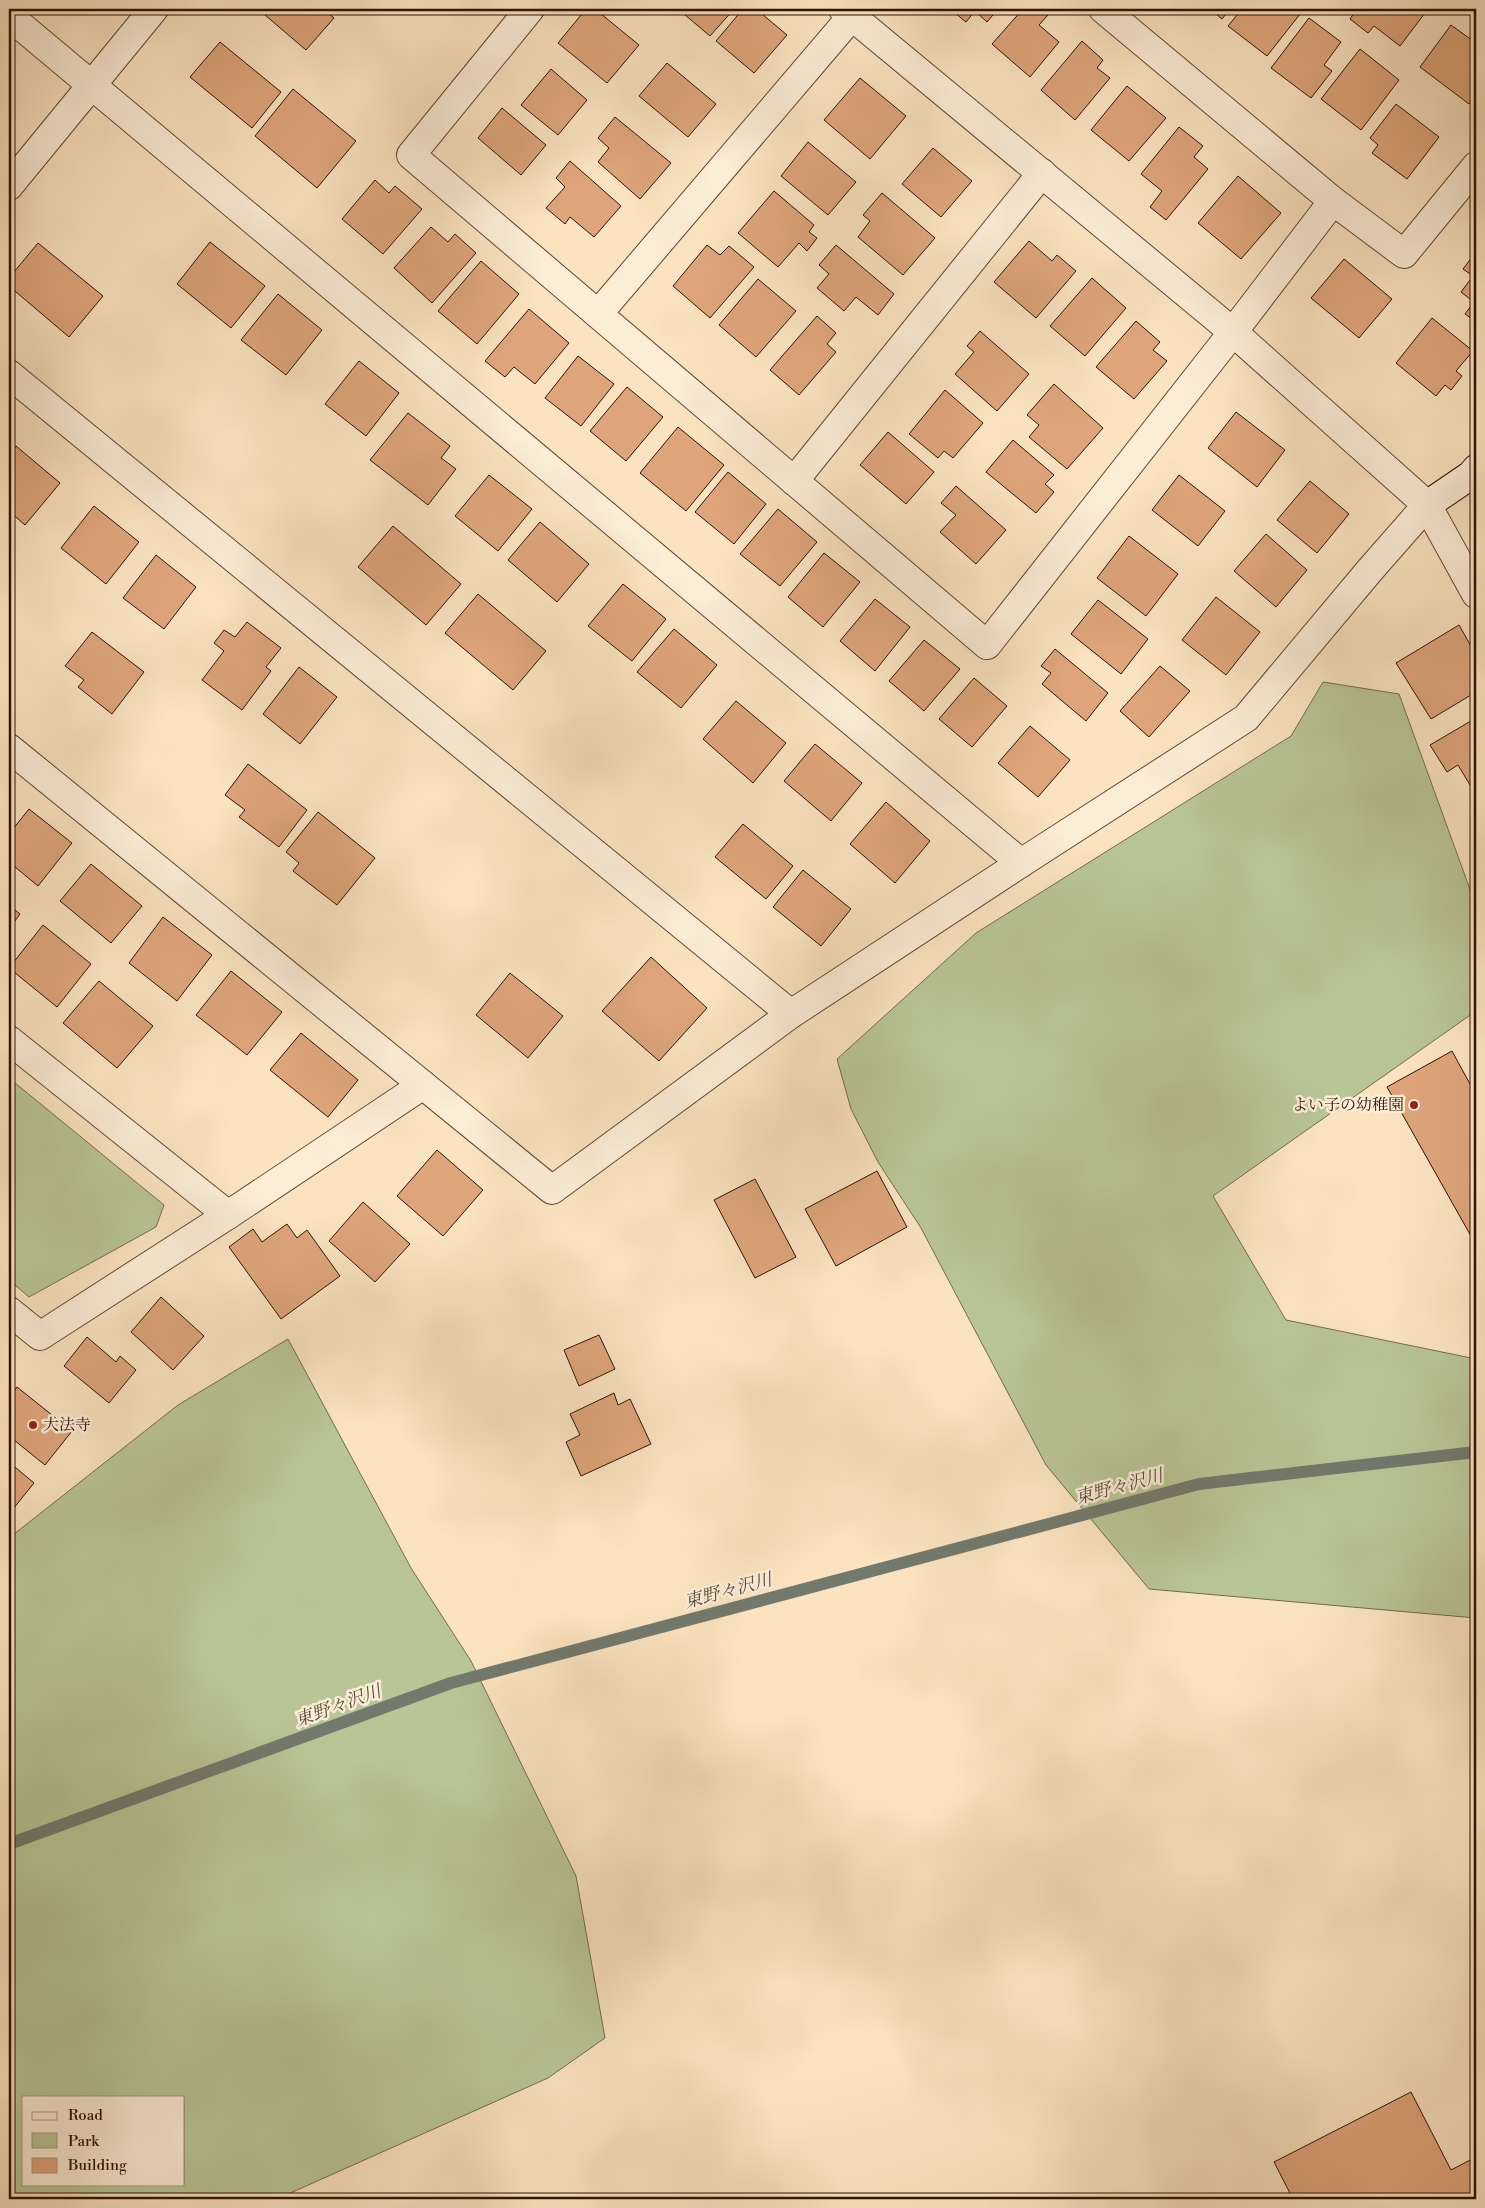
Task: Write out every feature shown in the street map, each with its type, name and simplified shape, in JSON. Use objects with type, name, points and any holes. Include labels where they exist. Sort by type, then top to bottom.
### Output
[{"type":"street","points":[[9,186],[154,9]]},
{"type":"street","points":[[530,9],[411,155],[986,645],[1233,332],[1333,201]]},
{"type":"street","points":[[1103,9],[1333,201],[1404,254],[1476,166]]},
{"type":"street","points":[[598,314],[851,11],[1233,332],[1427,505],[1476,594]]},
{"type":"street","points":[[9,16],[1021,863]]},
{"type":"street","points":[[794,481],[1042,173]]},
{"type":"street","points":[[9,374],[791,1014]]},
{"type":"street","points":[[9,748],[552,1190],[791,1014],[1246,718],[1427,505],[1471,475],[1476,469]]},
{"type":"street","points":[[9,1040],[228,1215]]},
{"type":"street","points":[[9,1312],[40,1336],[228,1215],[423,1085]]},
{"type":"green space","points":[[1323,682],[1399,694],[1476,906],[1476,1011],[1213,1196],[1286,1320],[1476,1359],[1476,1618],[1149,1589],[1046,1465],[921,1228],[878,1162],[851,1109],[837,1059],[976,933],[1291,736]]},
{"type":"green space","points":[[9,1078],[164,1205],[156,1227],[29,1297],[9,1280]]},
{"type":"green space","points":[[288,1339],[411,1568],[471,1661],[576,1876],[605,2038],[548,2078],[277,2199],[9,2199],[9,1538],[178,1405]]},
{"type":"building","points":[[258,9],[323,9],[334,18],[306,50]]},
{"type":"building","points":[[586,9],[595,9],[639,45],[607,83],[558,43]]},
{"type":"building","points":[[678,9],[734,9],[710,36]]},
{"type":"building","points":[[743,9],[756,9],[787,35],[754,73],[716,41]]},
{"type":"building","points":[[950,9],[998,9],[987,22],[975,11],[966,22]]},
{"type":"building","points":[[1023,9],[1040,9],[1048,15],[1039,25],[1059,42],[1030,77],[992,44]]},
{"type":"building","points":[[1210,9],[1230,9],[1222,19]]},
{"type":"building","points":[[1242,9],[1304,9],[1267,56],[1228,26]]},
{"type":"building","points":[[1357,9],[1428,9],[1400,46],[1374,26],[1368,33],[1350,19]]},
{"type":"building","points":[[1309,18],[1341,42],[1324,65],[1332,71],[1311,98],[1271,68]]},
{"type":"building","points":[[1451,25],[1476,43],[1476,95],[1469,104],[1420,67]]},
{"type":"building","points":[[1082,41],[1103,60],[1097,68],[1110,78],[1075,120],[1041,90]]},
{"type":"building","points":[[220,42],[281,92],[252,128],[190,77]]},
{"type":"building","points":[[1360,49],[1399,80],[1361,130],[1321,99]]},
{"type":"building","points":[[667,63],[716,104],[688,137],[639,96]]},
{"type":"building","points":[[551,69],[587,100],[558,135],[521,105]]},
{"type":"building","points":[[860,78],[906,116],[870,159],[824,120]]},
{"type":"building","points":[[1127,86],[1166,118],[1129,161],[1091,130]]},
{"type":"building","points":[[293,89],[356,141],[317,188],[255,136]]},
{"type":"building","points":[[1396,104],[1439,137],[1407,179],[1372,153],[1378,145],[1370,138]]},
{"type":"building","points":[[502,108],[546,145],[521,175],[478,138]]},
{"type":"building","points":[[615,117],[671,163],[640,199],[598,162],[609,148],[598,138]]},
{"type":"building","points":[[1179,127],[1203,146],[1194,157],[1208,169],[1166,220],[1150,207],[1162,191],[1141,174]]},
{"type":"building","points":[[808,142],[856,182],[828,215],[781,176]]},
{"type":"building","points":[[933,148],[972,181],[941,217],[902,184]]},
{"type":"building","points":[[570,161],[621,206],[594,237],[570,217],[565,224],[546,208],[565,187],[556,178]]},
{"type":"building","points":[[1238,176],[1281,213],[1241,259],[1198,223]]},
{"type":"building","points":[[375,180],[389,193],[395,186],[422,209],[383,254],[342,219]]},
{"type":"building","points":[[774,191],[814,225],[809,232],[817,238],[807,251],[799,243],[778,267],[738,233]]},
{"type":"building","points":[[882,193],[935,238],[903,275],[858,237],[870,221],[863,215]]},
{"type":"building","points":[[431,227],[448,242],[455,234],[476,253],[432,303],[394,268]]},
{"type":"building","points":[[1029,241],[1052,261],[1057,255],[1076,271],[1036,318],[994,282]]},
{"type":"building","points":[[210,242],[265,286],[231,328],[177,284]]},
{"type":"building","points":[[38,243],[103,296],[69,337],[9,286],[9,278]]},
{"type":"building","points":[[707,245],[720,255],[729,246],[754,267],[710,318],[673,286]]},
{"type":"building","points":[[836,245],[894,294],[878,315],[856,297],[844,311],[817,288],[829,274],[819,265]]},
{"type":"building","points":[[1476,252],[1476,322],[1465,314],[1474,302],[1461,292],[1473,276],[1463,269]]},
{"type":"building","points":[[1344,259],[1392,299],[1359,338],[1311,298]]},
{"type":"building","points":[[481,261],[519,294],[477,344],[438,311]]},
{"type":"building","points":[[1092,278],[1126,308],[1085,356],[1050,326]]},
{"type":"building","points":[[758,279],[796,311],[756,357],[719,325]]},
{"type":"building","points":[[278,294],[322,330],[286,375],[241,340]]},
{"type":"building","points":[[529,309],[569,343],[535,384],[514,367],[505,377],[485,361]]},
{"type":"building","points":[[817,316],[836,333],[827,344],[836,352],[799,395],[770,370]]},
{"type":"building","points":[[1432,318],[1473,351],[1456,371],[1462,376],[1451,390],[1445,385],[1436,396],[1396,363]]},
{"type":"building","points":[[1136,321],[1160,342],[1153,350],[1167,361],[1134,399],[1096,367]]},
{"type":"building","points":[[980,331],[1029,374],[997,411],[955,374],[974,352],[967,346]]},
{"type":"building","points":[[578,356],[614,384],[581,426],[545,398]]},
{"type":"building","points":[[359,361],[399,393],[366,436],[325,404]]},
{"type":"building","points":[[1054,384],[1103,428],[1067,469],[1029,437],[1039,425],[1027,415]]},
{"type":"building","points":[[627,387],[663,417],[626,461],[590,431]]},
{"type":"building","points":[[945,390],[983,423],[953,458],[944,451],[938,458],[909,434]]},
{"type":"building","points":[[1236,412],[1285,450],[1257,487],[1208,448]]},
{"type":"building","points":[[408,413],[450,446],[441,458],[456,469],[428,505],[370,460]]},
{"type":"building","points":[[678,427],[724,465],[686,511],[640,473]]},
{"type":"building","points":[[888,432],[934,472],[906,504],[860,465]]},
{"type":"building","points":[[1013,440],[1054,475],[1045,484],[1054,492],[1036,513],[986,472]]},
{"type":"building","points":[[16,446],[60,483],[25,525],[9,511],[9,455]]},
{"type":"building","points":[[728,472],[766,504],[734,544],[695,512]]},
{"type":"building","points":[[489,475],[532,509],[498,551],[455,516]]},
{"type":"building","points":[[1179,475],[1225,511],[1198,546],[1152,510]]},
{"type":"building","points":[[1310,481],[1349,514],[1317,553],[1277,520]]},
{"type":"building","points":[[956,486],[1006,530],[976,564],[940,532],[956,515],[941,503]]},
{"type":"building","points":[[94,506],[139,542],[106,584],[61,548]]},
{"type":"building","points":[[778,509],[817,542],[780,586],[740,554]]},
{"type":"building","points":[[540,522],[589,564],[557,602],[508,560]]},
{"type":"building","points":[[393,526],[461,584],[426,625],[358,567]]},
{"type":"building","points":[[1266,534],[1307,570],[1276,607],[1234,571]]},
{"type":"building","points":[[1129,536],[1178,574],[1146,616],[1097,578]]},
{"type":"building","points":[[824,553],[860,582],[823,627],[788,597]]},
{"type":"building","points":[[156,555],[196,587],[164,629],[123,598]]},
{"type":"building","points":[[623,584],[666,619],[632,661],[588,626]]},
{"type":"building","points":[[478,594],[546,651],[513,690],[445,633]]},
{"type":"building","points":[[1216,597],[1260,632],[1226,675],[1182,640]]},
{"type":"building","points":[[875,599],[910,627],[875,671],[840,641]]},
{"type":"building","points":[[1098,600],[1148,639],[1121,674],[1071,634]]},
{"type":"building","points":[[247,622],[281,648],[266,667],[271,671],[242,710],[202,680],[224,651],[214,643],[224,630],[235,637]]},
{"type":"building","points":[[1459,625],[1476,655],[1476,692],[1431,719],[1396,663]]},
{"type":"building","points":[[674,629],[717,665],[681,708],[637,672]]},
{"type":"building","points":[[92,632],[144,672],[112,714],[78,687],[84,680],[65,666]]},
{"type":"building","points":[[924,640],[960,669],[924,711],[889,681]]},
{"type":"building","points":[[1055,649],[1108,693],[1086,721],[1042,684],[1051,673],[1041,666]]},
{"type":"building","points":[[1160,666],[1190,691],[1149,737],[1120,711]]},
{"type":"building","points":[[299,667],[337,697],[300,744],[263,714]]},
{"type":"building","points":[[974,678],[1007,706],[972,747],[939,719]]},
{"type":"building","points":[[736,701],[786,743],[753,783],[703,739]]},
{"type":"building","points":[[1476,718],[1476,795],[1458,765],[1447,772],[1430,745]]},
{"type":"building","points":[[1030,726],[1070,760],[1038,797],[998,763]]},
{"type":"building","points":[[815,744],[862,783],[831,821],[784,781]]},
{"type":"building","points":[[248,764],[307,810],[279,847],[239,817],[245,810],[225,795]]},
{"type":"building","points":[[886,802],[930,841],[895,883],[850,844]]},
{"type":"building","points":[[29,809],[72,843],[38,886],[9,862],[9,834]]},
{"type":"building","points":[[318,812],[375,858],[337,905],[293,871],[299,863],[286,852]]},
{"type":"building","points":[[743,824],[793,866],[766,899],[715,857]]},
{"type":"building","points":[[91,864],[142,906],[111,943],[60,901]]},
{"type":"building","points":[[803,870],[851,909],[821,946],[773,907]]},
{"type":"building","points":[[9,905],[20,914],[9,929]]},
{"type":"building","points":[[163,917],[212,955],[177,1001],[129,963]]},
{"type":"building","points":[[43,925],[91,964],[57,1007],[9,968]]},
{"type":"building","points":[[651,957],[707,1008],[659,1061],[602,1011]]},
{"type":"building","points":[[231,971],[282,1012],[247,1055],[196,1015]]},
{"type":"building","points":[[510,973],[563,1016],[528,1058],[476,1015]]},
{"type":"building","points":[[99,981],[153,1026],[117,1068],[63,1023]]},
{"type":"building","points":[[301,1033],[358,1080],[328,1117],[270,1070]]},
{"type":"building","points":[[1452,1051],[1470,1084],[1476,1080],[1476,1245],[1387,1087]]},
{"type":"building","points":[[437,1150],[483,1190],[443,1236],[397,1196]]},
{"type":"building","points":[[877,1171],[907,1227],[836,1266],[805,1209]]},
{"type":"building","points":[[755,1179],[796,1257],[755,1278],[714,1200]]},
{"type":"building","points":[[363,1202],[410,1244],[375,1282],[329,1241]]},
{"type":"building","points":[[287,1224],[297,1238],[307,1230],[340,1276],[281,1319],[229,1247],[253,1229],[262,1242]]},
{"type":"building","points":[[161,1297],[204,1336],[173,1370],[131,1332]]},
{"type":"building","points":[[599,1335],[615,1369],[579,1386],[564,1350]]},
{"type":"building","points":[[87,1337],[116,1362],[120,1356],[136,1370],[109,1403],[64,1366]]},
{"type":"building","points":[[17,1387],[72,1431],[45,1465],[9,1436],[9,1398]]},
{"type":"building","points":[[614,1393],[618,1405],[630,1399],[651,1444],[581,1476],[566,1442],[580,1435],[570,1414]]},
{"type":"building","points":[[9,1462],[34,1483],[9,1514]]},
{"type":"building","points":[[1411,2092],[1451,2170],[1476,2157],[1476,2199],[1293,2199],[1274,2162]]},
{"type":"waterway","name":"東野々沢川","points":[[9,1844],[451,1683],[1199,1484],[1476,1452]]},
{"type":"place","name":"よい子の幼稚園","points":[[1414,1105]]},
{"type":"place","name":"大法寺","points":[[33,1425]]}]
